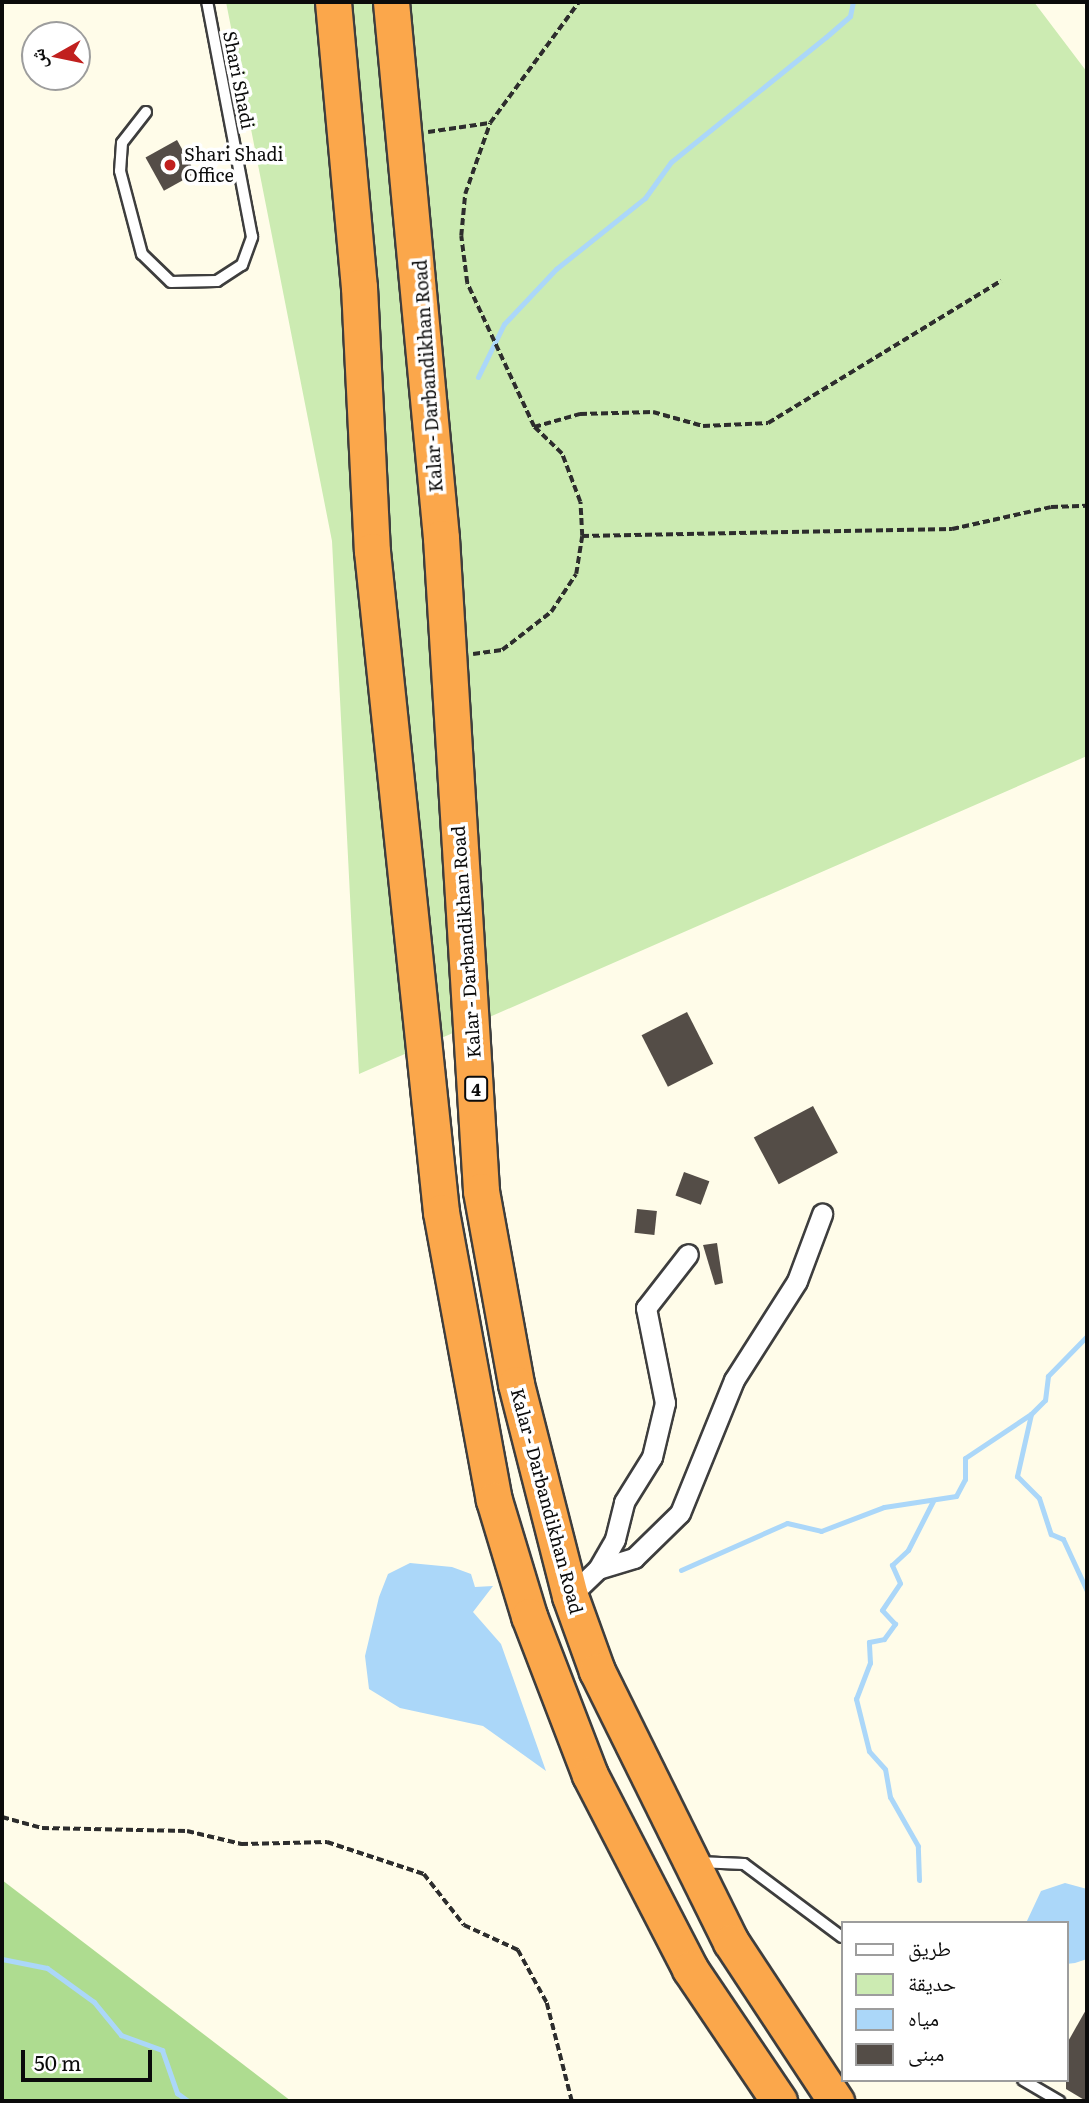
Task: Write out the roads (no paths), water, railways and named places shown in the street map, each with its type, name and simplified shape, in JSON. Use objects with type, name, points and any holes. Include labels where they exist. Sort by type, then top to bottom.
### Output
[{"type":"highway","points":[[333,2],[359,287],[372,551],[441,1212],[495,1500],[529,1616],[590,1775],[690,1969],[779,2101]]},
{"type":"highway","name":"Kalar - Darbandikhan Road","points":[[391,2],[405,131],[447,657],[481,1191],[516,1384],[570,1596],[597,1671],[731,1942],[836,2101]]},
{"type":"street","points":[[598,1569],[634,1558],[680,1513],[734,1380],[797,1281],[821,1214]]},
{"type":"street","points":[[570,1596],[598,1569],[615,1539],[624,1502],[652,1457],[666,1403],[646,1308],[688,1254]]},
{"type":"lane","name":"Shari Shadi","points":[[146,111],[122,143],[120,171],[142,254],[171,282],[217,281],[251,254],[253,237],[207,2]]},
{"type":"lane","points":[[691,1862],[744,1864],[841,1936]]},
{"type":"lane","points":[[1026,2082],[1059,2101]]},
{"type":"water","points":[[410,1563],[452,1567],[471,1574],[475,1587],[493,1586],[473,1612],[501,1644],[546,1771],[483,1726],[400,1708],[369,1689],[365,1656],[379,1597],[388,1574]]},
{"type":"water","points":[[1065,1883],[1087,1889],[1087,1959],[1068,1964],[1068,1921],[1027,1921],[1041,1891]]},
{"type":"waterway","points":[[478,377],[504,324],[556,269],[645,198],[671,162],[850,16],[853,2]]},
{"type":"waterway","points":[[1087,1336],[1048,1376],[1045,1400],[1031,1414],[1017,1476],[1039,1498],[1051,1534],[1063,1539],[1087,1591]]},
{"type":"waterway","points":[[681,1570],[787,1523],[821,1531],[884,1507],[956,1496],[965,1479],[965,1458],[1031,1414]]},
{"type":"waterway","points":[[919,1880],[918,1846],[890,1797],[885,1769],[869,1751],[856,1699],[870,1663],[869,1642],[884,1639],[895,1624],[882,1610],[900,1583],[892,1565],[908,1550],[933,1501]]},
{"type":"waterway","points":[[2,1959],[47,1968],[94,2002],[121,2035],[162,2050],[177,2093],[188,2101]]},
{"type":"place","name":"Shari Shadi Office","points":[[170,165]]}]
